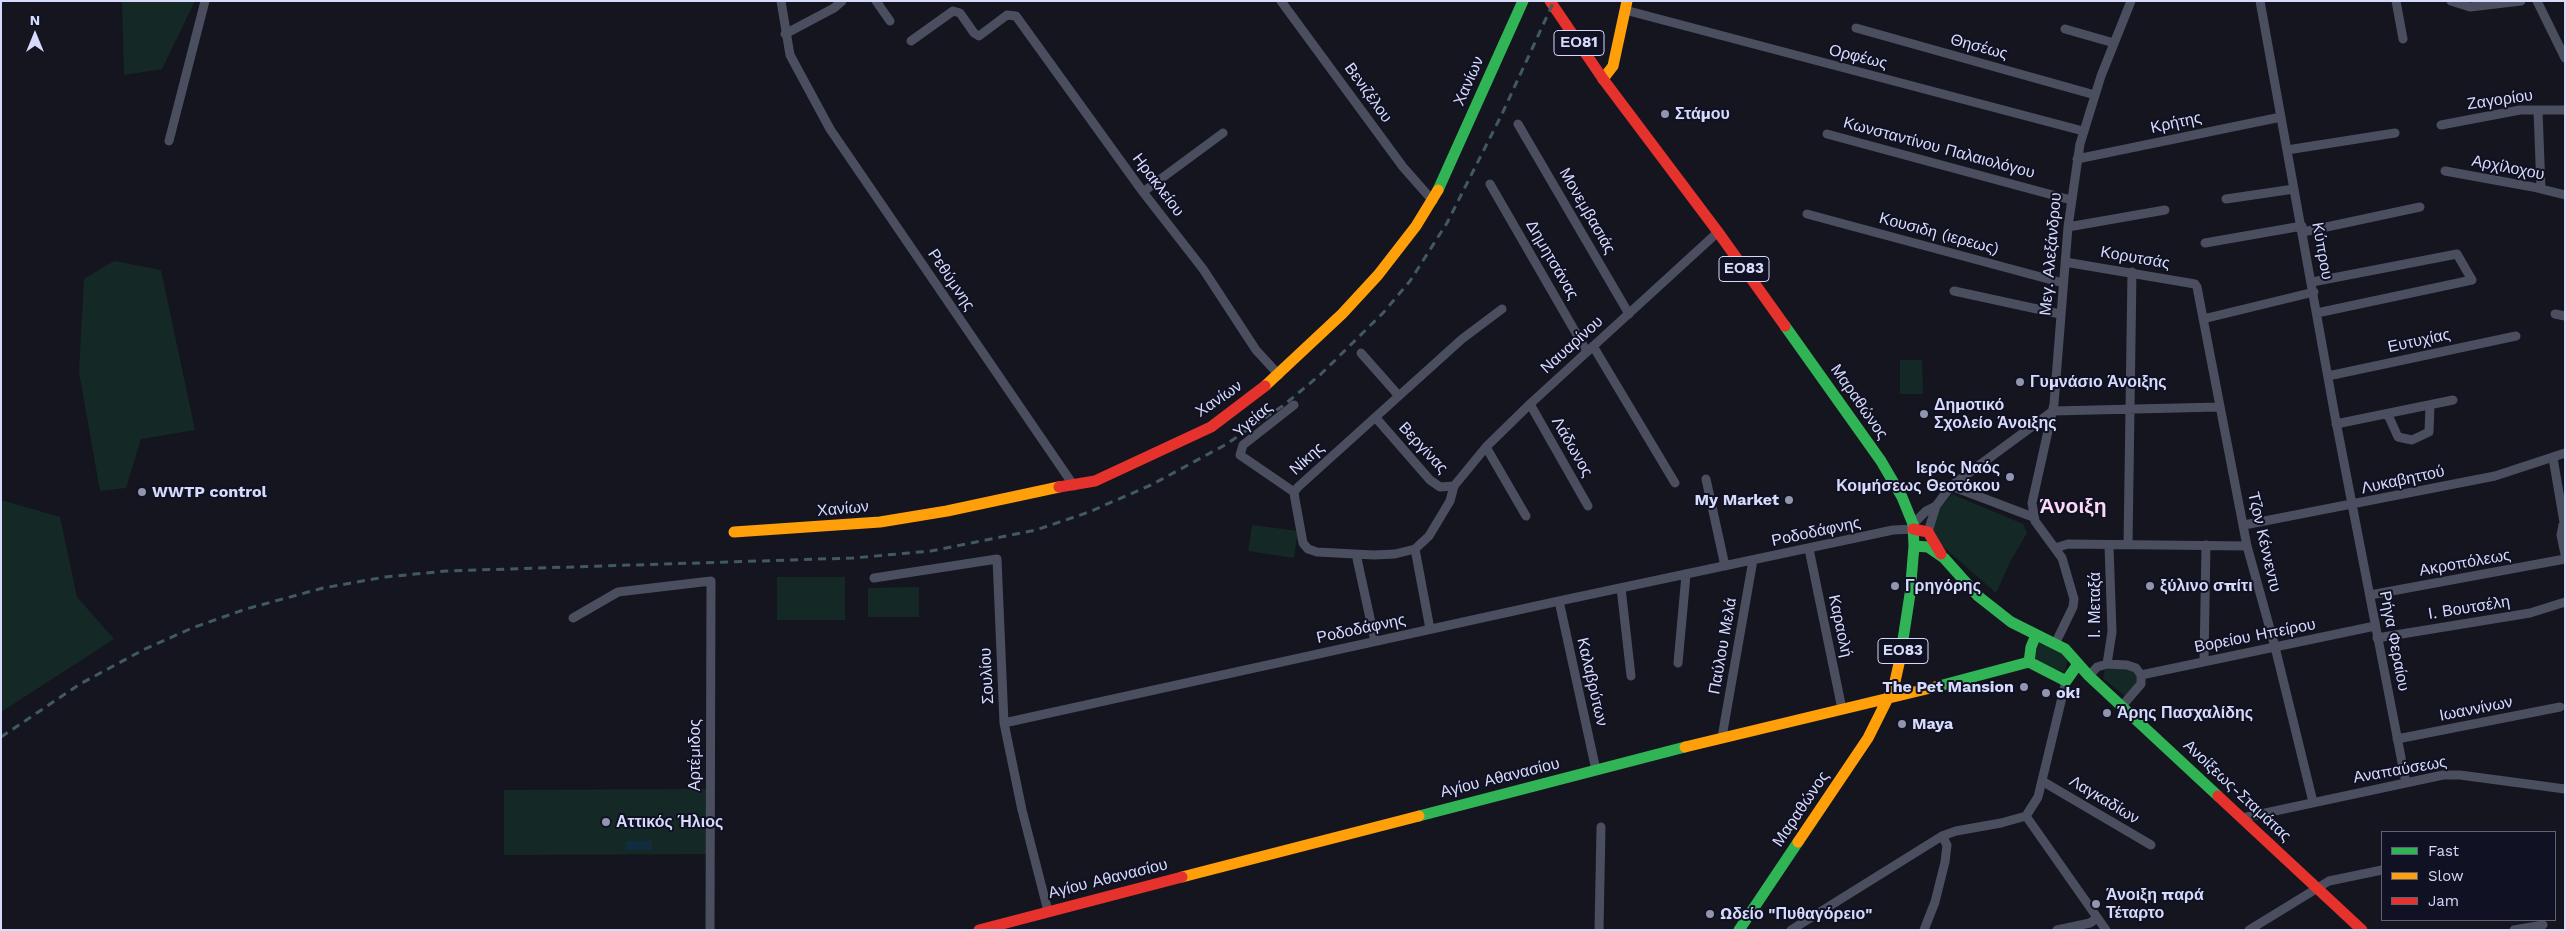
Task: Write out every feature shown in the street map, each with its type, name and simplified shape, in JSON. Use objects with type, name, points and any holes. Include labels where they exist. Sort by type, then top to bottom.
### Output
[{"type":"street","points":[[168,141],[205,1]]},
{"type":"street","name":"Ρεθύμνης","points":[[781,1],[790,55],[830,129],[1074,486]]},
{"type":"street","points":[[785,34],[834,8],[842,1]]},
{"type":"street","points":[[876,1],[890,21]]},
{"type":"street","name":"Βενιζέλου","points":[[1281,1],[1403,167],[1433,201]]},
{"type":"street","name":"Χανίων","points":[[734,532],[880,522],[947,511],[1044,489],[1074,486],[1095,481],[1119,471],[1190,435],[1211,427],[1279,375],[1378,275],[1416,226],[1433,201],[1523,1]]},
{"type":"street","name":"Μεγ. Αλεξάνδρου","points":[[2033,517],[2032,503],[2053,411],[2068,227],[2077,159],[2083,131],[2095,95],[2131,1]]},
{"type":"street","name":"Κύπρου","points":[[2260,1],[2352,506]]},
{"type":"street","points":[[2396,1],[2404,38]]},
{"type":"street","points":[[2451,1],[2470,7],[2521,1]]},
{"type":"street","points":[[2538,1],[2565,58]]},
{"type":"street","name":"ΕΟ81","points":[[1552,4],[1603,79]]},
{"type":"street","points":[[1603,79],[1613,66],[1626,6]]},
{"type":"street","name":"Ορφέως","points":[[1626,6],[2083,131]]},
{"type":"street","name":"Ηρακλείου","points":[[911,41],[953,12],[960,13],[978,36],[1007,15],[1012,14],[1033,38],[1143,192],[1203,269],[1256,350],[1279,375]]},
{"type":"street","name":"Θησέως","points":[[1856,28],[2095,95]]},
{"type":"street","points":[[2066,29],[2114,43]]},
{"type":"street","name":"Μαραθώνος","points":[[1603,79],[1718,232],[1881,461],[1902,498],[1913,527],[1914,546],[1905,638],[1894,686],[1888,700],[1868,738],[1739,930]]},
{"type":"street","points":[[2538,110],[2541,189]]},
{"type":"street","name":"Ζαγορίου","points":[[2441,125],[2503,113],[2565,110]]},
{"type":"street","name":"Κρήτης","points":[[2077,159],[2281,117]]},
{"type":"street","name":"Μονεμβασιάς","points":[[1518,124],[1629,314]]},
{"type":"street","points":[[1143,192],[1223,133]]},
{"type":"street","points":[[2287,150],[2395,133]]},
{"type":"street","name":"Κωνσταντίνου Παλαιολόγου","points":[[1827,134],[2071,200]]},
{"type":"street","name":"Αρχίλοχου","points":[[2445,171],[2565,195]]},
{"type":"street","name":"Δημητσάνας","points":[[1490,184],[1590,349],[1675,483]]},
{"type":"street","points":[[2226,200],[2294,189]]},
{"type":"street","points":[[2205,244],[2303,229],[2420,207]]},
{"type":"street","points":[[2068,227],[2165,210]]},
{"type":"street","name":"Κουσιδη (ιερεως)","points":[[1807,214],[2063,283]]},
{"type":"street","name":"Ναυαρίνου","points":[[1454,486],[1486,447],[1530,404],[1718,232]]},
{"type":"street","points":[[2312,282],[2456,254],[2472,280],[2317,313]]},
{"type":"street","name":"Κορυτσάς","points":[[2065,262],[2132,272],[2195,284],[2197,287]]},
{"type":"street","points":[[2128,545],[2128,408],[2132,272]]},
{"type":"street","name":"Τζον Κέννεντυ","points":[[2197,287],[2247,546],[2275,647],[2313,802]]},
{"type":"street","points":[[1954,291],[2060,314]]},
{"type":"street","points":[[2203,319],[2314,292]]},
{"type":"street","name":"Νίκης","points":[[1415,549],[1395,554],[1356,554],[1308,549],[1300,528],[1294,492],[1462,339],[1502,308]]},
{"type":"street","points":[[2555,314],[2565,316]]},
{"type":"street","name":"Ευτυχίας","points":[[2328,376],[2516,336]]},
{"type":"street","points":[[1360,352],[1399,396]]},
{"type":"street","points":[[2336,424],[2453,400]]},
{"type":"street","name":"Λάδωνος","points":[[1530,404],[1588,506]]},
{"type":"street","name":"Υγείας","points":[[1294,405],[1243,445],[1240,454],[1294,492]]},
{"type":"street","points":[[2385,414],[2389,417],[2398,437],[2406,440],[2416,439],[2429,432],[2430,405]]},
{"type":"street","points":[[1928,532],[1936,506],[1951,486],[2053,411],[2219,407]]},
{"type":"street","name":"Βεργίνας","points":[[1376,418],[1430,480],[1440,487],[1454,486]]},
{"type":"street","points":[[1486,447],[1526,516]]},
{"type":"street","name":"Λυκαβηττού","points":[[2244,525],[2352,506],[2495,476],[2565,453]]},
{"type":"street","points":[[2553,458],[2564,526],[2561,534],[2565,554]]},
{"type":"street","points":[[1706,479],[1725,566]]},
{"type":"street","points":[[1430,629],[1415,549],[1429,536],[1450,501],[1454,486]]},
{"type":"street","points":[[1951,486],[2033,517],[2062,558],[2067,570],[2074,603],[2055,644]]},
{"type":"street","points":[[1936,506],[1926,511],[1913,527],[1928,532],[1944,558]]},
{"type":"street","name":"Ρήγα Φεραίου","points":[[2352,506],[2406,783]]},
{"type":"street","name":"Ροδοδάφνης","points":[[1004,723],[1559,601],[1913,527]]},
{"type":"street","points":[[2055,548],[2068,544],[2247,546]]},
{"type":"street","name":"Ι. Μεταξά","points":[[2106,664],[2112,632],[2109,545]]},
{"type":"street","points":[[2204,661],[2206,545]]},
{"type":"street","points":[[1914,546],[1928,547],[1944,558]]},
{"type":"street","name":"Καραολή","points":[[1809,548],[1842,709]]},
{"type":"street","points":[[1356,554],[1376,641]]},
{"type":"street","name":"Ανοίξεως-Σταμάτας","points":[[1944,558],[1984,602],[2011,622],[2065,649],[2089,676],[2362,930]]},
{"type":"street","name":"Σουλίου","points":[[874,578],[997,559],[1004,723],[1022,810],[1048,911]]},
{"type":"street","name":"Ακροπόλεως","points":[[2370,595],[2565,559]]},
{"type":"street","name":"Παύλου Μελά","points":[[1722,737],[1753,560]]},
{"type":"street","points":[[1678,663],[1686,575]]},
{"type":"street","name":"Αρτέμιδος","points":[[573,618],[618,592],[711,581],[710,930]]},
{"type":"street","points":[[1621,588],[1631,676]]},
{"type":"street","name":"Καλαβρύτων","points":[[1559,601],[1596,770]]},
{"type":"street","name":"Ι. Βουτσέλη","points":[[2377,638],[2530,613],[2565,602]]},
{"type":"street","name":"Βορείου Ηπείρου","points":[[2141,675],[2375,626]]},
{"type":"street","points":[[2036,635],[2031,647],[2029,662],[2066,681]]},
{"type":"street","name":"Αγίου Αθανασίου","points":[[979,930],[1722,737],[1888,700],[2029,662]]},
{"type":"street","points":[[1791,930],[1942,836],[1956,830],[2001,823],[2026,816],[2038,797],[2066,681],[2078,664]]},
{"type":"street","points":[[2089,676],[2097,667],[2106,664],[2132,666],[2141,675],[2139,688],[2122,706]]},
{"type":"street","name":"Ιωαννίνων","points":[[2397,739],[2560,708]]},
{"type":"street","name":"Αναπαύσεως","points":[[2242,818],[2443,775],[2460,774],[2560,788]]},
{"type":"street","name":"Λαγκαδίων","points":[[2042,781],[2151,845]]},
{"type":"street","points":[[2560,788],[2565,782]]},
{"type":"street","points":[[2026,816],[2106,930]]},
{"type":"street","points":[[1599,930],[1601,827]]},
{"type":"street","points":[[1924,930],[1935,902],[1945,862],[1946,845],[1942,836]]},
{"type":"street","points":[[2249,930],[2316,887],[2329,881],[2381,870]]},
{"type":"street","points":[[2056,930],[2090,923],[2098,918]]},
{"type":"street","points":[[2514,930],[2543,925]]},
{"type":"green space","points":[[122,1],[195,1],[162,69],[124,75]]},
{"type":"green space","points":[[114,261],[161,270],[195,430],[141,439],[126,488],[100,491],[79,372],[84,279]]},
{"type":"green space","points":[[1900,360],[1922,360],[1923,394],[1900,394]]},
{"type":"green space","points":[[1952,494],[2023,524],[2027,533],[2011,560],[1996,593],[1939,543],[1931,530],[1938,511]]},
{"type":"green space","points":[[1,500],[60,517],[77,597],[114,639],[1,712]]},
{"type":"green space","points":[[1252,525],[1298,531],[1294,558],[1248,551]]},
{"type":"green space","points":[[777,577],[845,577],[845,620],[777,620]]},
{"type":"green space","points":[[919,587],[919,617],[868,617],[868,588]]},
{"type":"green space","points":[[2039,643],[2060,649],[2067,661],[2065,671],[2063,672],[2037,661],[2034,655]]},
{"type":"green space","points":[[2105,669],[2132,670],[2136,675],[2137,687],[2126,697],[2103,678]]},
{"type":"green space","name":"Αττικός Ήλιος","points":[[707,789],[708,854],[504,855],[504,790]]},
{"type":"water","points":[[626,841],[652,841],[652,850],[626,850]]},
{"type":"railway","points":[[1,737],[80,684],[143,650],[192,628],[246,609],[323,588],[385,577],[446,571],[853,558],[931,551],[1036,530],[1089,512],[1151,485],[1225,445],[1284,405],[1321,374],[1383,313],[1410,281],[1447,223],[1502,114],[1554,1]]},
{"type":"traffic: fast","points":[[1438,190],[1523,1]]},
{"type":"traffic: fast","points":[[1785,326],[1881,461],[1902,497],[1913,524],[1914,546],[1910,594],[1900,659]]},
{"type":"traffic: fast","points":[[1914,546],[1928,547],[1944,558],[1978,596],[2011,622],[2065,649],[2089,676],[2218,796]]},
{"type":"traffic: fast","points":[[2036,635],[2031,647],[2029,662],[2066,681],[2078,664]]},
{"type":"traffic: fast","points":[[1939,686],[2029,662]]},
{"type":"traffic: fast","points":[[1419,816],[1685,747]]},
{"type":"traffic: fast","points":[[1739,930],[1798,842]]},
{"type":"traffic: slow","points":[[1603,79],[1613,66],[1627,1]]},
{"type":"traffic: slow","points":[[1265,386],[1342,314],[1378,275],[1416,226],[1438,190]]},
{"type":"traffic: slow","points":[[734,532],[880,522],[947,511],[1059,487]]},
{"type":"traffic: slow","points":[[1798,842],[1868,738],[1894,686],[1900,659]]},
{"type":"traffic: slow","points":[[1685,747],[1939,686]]},
{"type":"traffic: slow","points":[[1182,877],[1419,816]]},
{"type":"traffic: jam","points":[[1550,1],[1603,79],[1718,232],[1785,326]]},
{"type":"traffic: jam","points":[[1059,487],[1095,481],[1211,427],[1265,386]]},
{"type":"traffic: jam","points":[[1913,529],[1928,532],[1941,554]]},
{"type":"traffic: jam","points":[[2218,796],[2362,930]]},
{"type":"traffic: jam","points":[[979,930],[1182,877]]},
{"type":"place","name":"Στάμου","points":[[1665,114]]},
{"type":"place","name":"Γυμνάσιο Άνοιξης","points":[[2020,382]]},
{"type":"place","name":"Δημοτικό Σχολείο Άνοιξης","points":[[1924,414]]},
{"type":"place","name":"Ιερός Ναός Κοιμήσεως Θεοτόκου","points":[[2010,477]]},
{"type":"place","name":"WWTP control","points":[[142,492]]},
{"type":"place","name":"My Market","points":[[1789,500]]},
{"type":"place","name":"Γρηγόρης","points":[[1895,586]]},
{"type":"place","name":"ξύλινο σπίτι","points":[[2150,586]]},
{"type":"place","name":"The Pet Mansion","points":[[2024,687]]},
{"type":"place","name":"ok!","points":[[2046,693]]},
{"type":"place","name":"Άρης Πασχαλίδης","points":[[2107,713]]},
{"type":"place","name":"Maya","points":[[1902,724]]},
{"type":"place","name":"Αττικός Ήλιος","points":[[606,822]]},
{"type":"place","name":"Άνοιξη παρά Τέταρτο","points":[[2096,904]]},
{"type":"place","name":"Ωδείο \"Πυθαγόρειο\"","points":[[1710,914]]},
{"type":"district","name":"Άνοιξη","points":[[2073,507]]}]
